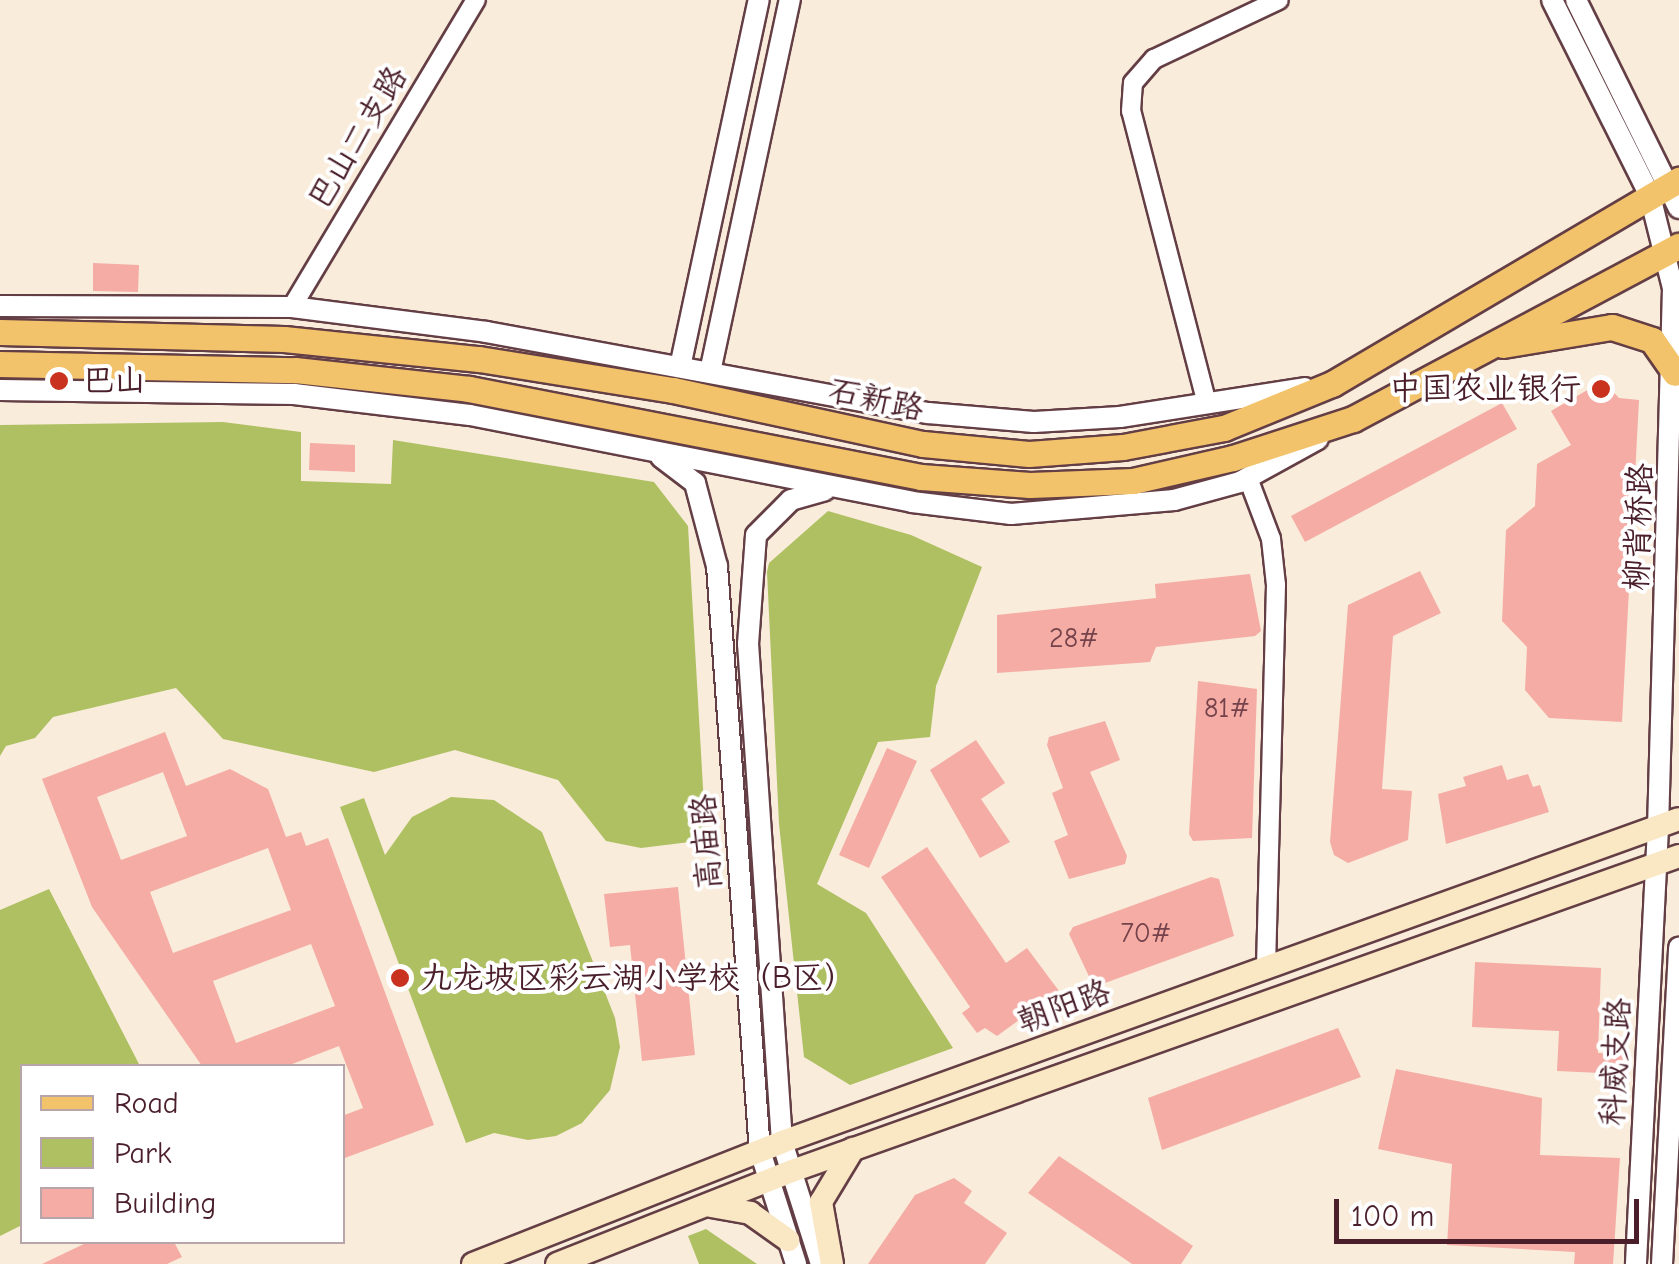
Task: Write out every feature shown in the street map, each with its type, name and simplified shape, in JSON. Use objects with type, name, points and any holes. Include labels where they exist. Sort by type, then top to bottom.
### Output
[{"type":"main road","name":"石新路","points":[[0,332],[284,339],[479,359],[705,395],[923,444],[1029,454],[1123,447],[1224,428],[1332,384],[1670,192]]},
{"type":"main road","name":"石新路","points":[[0,364],[295,370],[470,389],[921,477],[1030,484],[1133,482],[1352,419],[1673,249]]},
{"type":"main road","points":[[1484,348],[1612,327],[1652,340],[1675,373]]},
{"type":"main road","name":"朝阳路","points":[[474,1264],[771,1146],[1668,823]]},
{"type":"main road","name":"朝阳路","points":[[557,1264],[792,1171],[1679,856]]},
{"type":"main road","points":[[832,1264],[821,1202],[853,1149]]},
{"type":"main road","points":[[708,1206],[750,1213],[788,1240]]},
{"type":"street","name":"巴山二支路","points":[[292,307],[476,0]]},
{"type":"street","points":[[680,367],[758,0]]},
{"type":"street","points":[[710,372],[790,0]]},
{"type":"street","points":[[1207,404],[1132,111],[1133,84],[1154,59],[1279,0]]},
{"type":"street","points":[[1552,0],[1670,192]]},
{"type":"street","points":[[1576,0],[1670,192]]},
{"type":"street","name":"柳背桥路","points":[[1656,864],[1668,823],[1675,373],[1670,192]]},
{"type":"street","points":[[0,306],[292,307],[680,367],[928,413],[1034,422],[1207,404],[1332,384]]},
{"type":"street","points":[[0,390],[294,394],[470,415],[961,510],[1072,514],[1135,508],[1248,478],[1352,419]]},
{"type":"street","name":"高庙路","points":[[636,446],[672,462],[695,483],[717,566],[771,1146],[792,1171],[822,1264]]},
{"type":"street","points":[[1248,478],[1271,538],[1276,585],[1266,969]]},
{"type":"street","name":"高庙路","points":[[796,1264],[770,1180],[748,644],[756,535],[791,500],[838,488]]},
{"type":"street","points":[[717,566],[726,543],[738,543],[744,552],[748,644]]},
{"type":"street","name":"科威支路","points":[[1636,1264],[1656,864]]},
{"type":"street","name":"科威支路","points":[[1662,1264],[1679,947]]},
{"type":"green space","points":[[223,422],[301,432],[301,481],[391,484],[393,440],[654,482],[688,526],[706,840],[641,848],[606,841],[558,780],[455,750],[374,772],[223,739],[176,688],[53,717],[35,738],[6,746],[0,756],[0,425]]},
{"type":"green space","points":[[828,511],[911,535],[982,567],[936,686],[930,737],[878,742],[817,884],[866,913],[953,1048],[850,1085],[804,1057],[779,824],[767,572],[769,563]]},
{"type":"green space","points":[[451,797],[494,800],[542,832],[615,1018],[620,1047],[610,1090],[582,1123],[556,1136],[528,1140],[494,1133],[466,1143],[340,807],[364,798],[385,855],[412,817]]},
{"type":"green space","points":[[49,889],[139,1064],[20,1064],[20,1226],[0,1236],[0,910]]},
{"type":"green space","points":[[706,1229],[757,1264],[699,1264],[688,1236]]},
{"type":"building","points":[[93,263],[139,265],[138,292],[93,291]]},
{"type":"building","points":[[1603,381],[1619,398],[1639,400],[1622,722],[1549,718],[1525,690],[1527,647],[1502,621],[1506,530],[1535,506],[1537,464],[1571,445],[1551,411]]},
{"type":"building","points":[[1502,403],[1517,429],[1305,542],[1291,516]]},
{"type":"building","points":[[310,443],[355,445],[355,472],[309,470]]},
{"type":"building","points":[[1420,571],[1441,613],[1393,636],[1382,789],[1412,791],[1408,840],[1348,863],[1334,855],[1330,842],[1348,605]]},
{"type":"building","points":[[1250,574],[1261,631],[1255,636],[1156,647],[1150,662],[997,673],[997,615],[1156,598],[1155,584]]},
{"type":"building","points":[[1198,681],[1257,689],[1252,838],[1193,841],[1189,834]]},
{"type":"building","points":[[1105,721],[1120,760],[1090,772],[1127,856],[1125,864],[1069,879],[1054,841],[1068,835],[1052,793],[1063,788],[1047,745],[1049,737]]},
{"type":"building","points":[[165,732],[186,786],[230,769],[268,789],[286,837],[301,832],[306,846],[328,838],[434,1125],[345,1158],[345,1115],[363,1108],[339,1046],[292,1064],[201,1064],[92,907],[42,779]],"holes":[[[163,772],[187,836],[121,860],[97,797]],[[268,848],[291,910],[173,953],[150,892]],[[311,944],[335,1006],[236,1043],[213,981]]]},
{"type":"building","points":[[976,740],[1005,783],[981,799],[1010,842],[980,858],[930,770]]},
{"type":"building","points":[[887,748],[917,761],[869,868],[839,855]]},
{"type":"building","points":[[1502,765],[1507,780],[1528,774],[1533,787],[1540,785],[1549,812],[1446,844],[1438,794],[1466,786],[1463,777]]},
{"type":"building","points":[[927,847],[1006,963],[1027,948],[1059,991],[997,1036],[985,1028],[977,1033],[962,1013],[970,1007],[881,877]]},
{"type":"building","points":[[1211,877],[1219,879],[1234,936],[1094,987],[1069,934],[1073,927]]},
{"type":"building","points":[[678,887],[695,1055],[642,1061],[630,945],[610,947],[604,894]]},
{"type":"building","points":[[1475,962],[1601,968],[1598,1053],[1624,1054],[1623,1074],[1557,1071],[1559,1031],[1472,1027]]},
{"type":"building","points":[[1338,1028],[1361,1077],[1162,1150],[1148,1098]]},
{"type":"building","points":[[1396,1069],[1542,1098],[1540,1155],[1620,1158],[1613,1264],[1574,1264],[1575,1252],[1447,1245],[1452,1164],[1378,1149]]},
{"type":"building","points":[[1059,1156],[1193,1246],[1181,1264],[1132,1264],[1028,1193]]},
{"type":"building","points":[[954,1178],[972,1191],[964,1203],[1007,1233],[985,1264],[868,1264],[915,1195]]},
{"type":"building","points":[[84,1244],[175,1244],[182,1257],[167,1264],[42,1264]]},
{"type":"place","name":"巴山","points":[[59,381]]},
{"type":"place","name":"中国农业银行","points":[[1601,389]]},
{"type":"place","name":"九龙坡区彩云湖小学校（B区）","points":[[400,978]]}]
